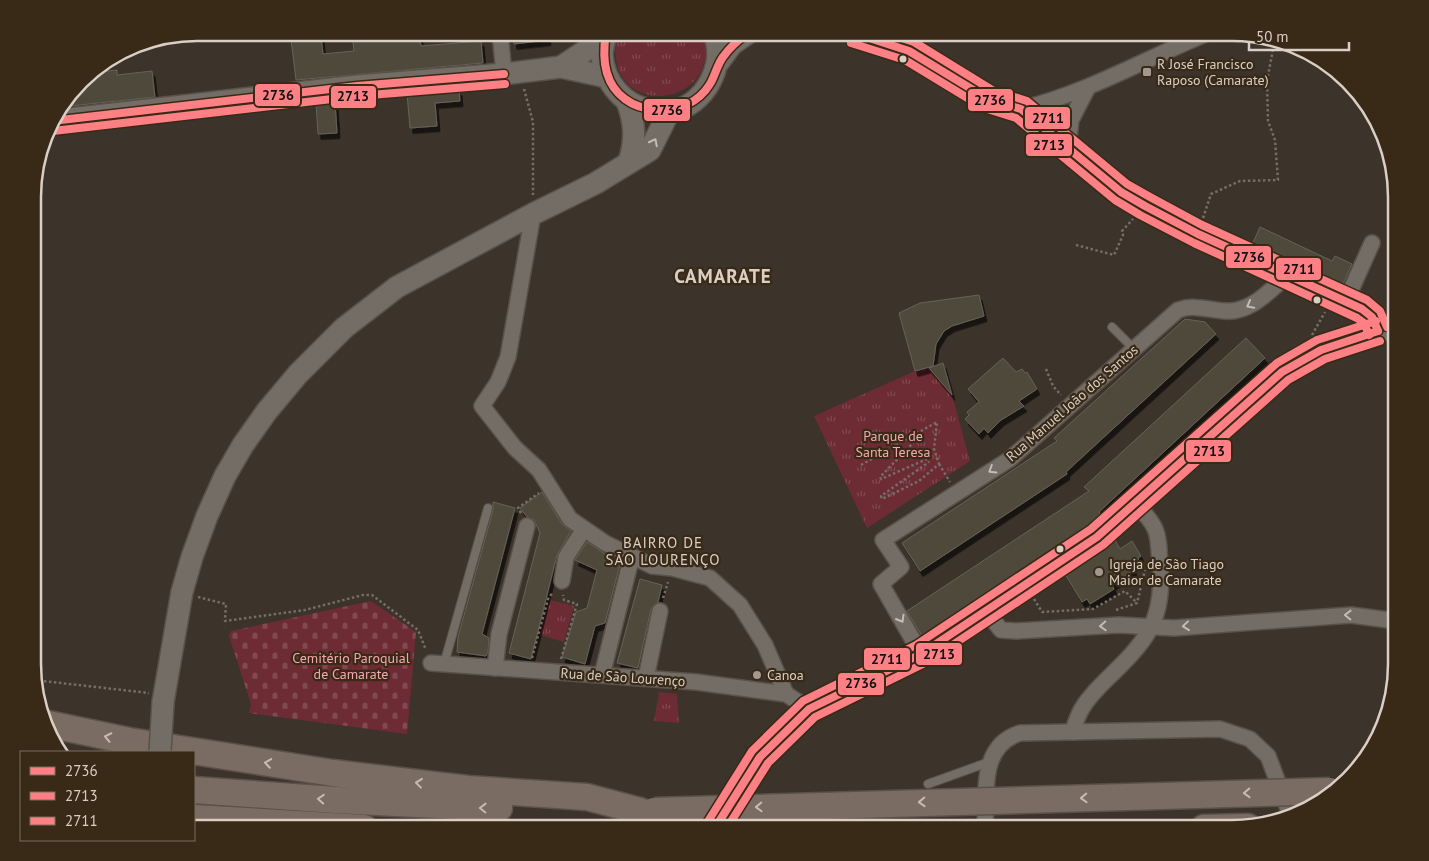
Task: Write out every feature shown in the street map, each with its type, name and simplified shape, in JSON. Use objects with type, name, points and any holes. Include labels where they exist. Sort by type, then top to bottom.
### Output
[{"type":"highway","points":[[54,725],[129,741],[193,751]]},
{"type":"highway","points":[[195,751],[333,773],[468,789],[587,797],[647,811]]},
{"type":"highway","points":[[195,790],[468,807],[647,811],[1322,791]]},
{"type":"highway","points":[[195,818],[228,820]]},
{"type":"street","points":[[502,41],[509,73]]},
{"type":"street","points":[[561,66],[585,51],[596,41]]},
{"type":"street","points":[[604,41],[602,54],[607,77],[616,91],[627,101],[642,109],[669,112],[697,99],[711,83],[718,64],[736,41]]},
{"type":"street","points":[[717,41],[718,64]]},
{"type":"street","points":[[881,41],[909,50],[988,99],[1020,110],[1068,147],[1121,192],[1198,234],[1340,298],[1368,313],[1387,329]]},
{"type":"street","points":[[1020,110],[1052,102],[1087,89],[1181,41]]},
{"type":"street","points":[[61,121],[357,86],[509,73],[561,66],[607,77]]},
{"type":"street","points":[[1068,147],[1071,120],[1087,89]]},
{"type":"street","points":[[627,101],[633,120],[635,137],[629,162]]},
{"type":"street","points":[[160,751],[164,698],[182,592],[195,549],[225,476],[262,418],[298,374],[344,328],[397,287],[533,214],[596,183],[650,150],[669,112]]},
{"type":"street","points":[[533,214],[508,357],[498,382],[482,406],[514,448],[539,470],[570,519],[605,543],[652,566],[672,568],[710,578],[740,605],[764,645],[786,694]]},
{"type":"street","points":[[1340,298],[1372,243]]},
{"type":"street","name":"Rua Manuel João dos Santos","points":[[921,654],[881,584],[901,567],[883,540],[1010,459],[1178,310],[1192,306],[1224,311],[1242,309],[1259,300],[1288,274]]},
{"type":"street","points":[[721,819],[760,757],[809,710],[921,654],[1097,537],[1136,504],[1270,380],[1301,358],[1332,344],[1387,329]]},
{"type":"street","points":[[1073,732],[1076,719],[1084,702],[1132,654],[1152,626],[1160,605],[1162,589],[1158,536],[1154,522],[1136,504]]},
{"type":"street","points":[[494,668],[499,634],[527,526]]},
{"type":"street","points":[[562,581],[566,557],[584,529]]},
{"type":"street","points":[[602,675],[632,556]]},
{"type":"street","points":[[986,611],[997,626],[1007,631],[1119,625],[1174,628],[1351,615],[1387,620]]},
{"type":"street","points":[[646,678],[660,612]]},
{"type":"street","name":"Rua de São Lourenço","points":[[438,664],[696,682],[786,694],[809,710]]},
{"type":"street","points":[[986,819],[989,762],[995,749],[1010,736],[1020,733],[1220,729],[1250,739],[1268,756],[1288,809]]},
{"type":"lane","points":[[1112,327],[1134,349]]},
{"type":"lane","points":[[438,664],[488,508]]},
{"type":"lane","points":[[928,784],[989,762]]},
{"type":"path","points":[[1198,234],[1211,194],[1240,182],[1278,180],[1275,140],[1268,121],[1268,81],[1273,47]]},
{"type":"path","points":[[509,73],[526,92],[533,122],[533,214]]},
{"type":"path","points":[[1076,245],[1114,255],[1123,235],[1122,231],[1134,218]]},
{"type":"path","points":[[1301,358],[1294,346],[1312,336],[1340,298]]},
{"type":"path","points":[[1046,369],[1053,386]]},
{"type":"path","points":[[861,465],[936,422],[934,449],[938,464],[957,493]]},
{"type":"path","points":[[912,436],[915,441],[880,477],[881,479],[927,459],[930,462],[881,496],[882,499],[919,482],[938,464]]},
{"type":"path","points":[[518,508],[549,486]]},
{"type":"path","points":[[660,612],[672,568]]},
{"type":"path","points":[[529,670],[548,599],[562,581]]},
{"type":"path","points":[[557,672],[577,604],[564,600],[562,581]]},
{"type":"path","points":[[1025,586],[1042,612],[1093,609],[1125,590],[1137,603]]},
{"type":"path","points":[[1137,603],[1140,591]]},
{"type":"path","points":[[182,592],[226,604],[226,621],[305,610],[364,595],[372,595],[418,630],[438,664]]},
{"type":"path","points":[[1122,608],[1137,603]]},
{"type":"path","points":[[43,681],[164,698]]},
{"type":"green space","points":[[617,41],[704,41],[705,57],[699,75],[686,88],[670,95],[652,96],[636,90],[623,78],[616,59]]},
{"type":"green space","name":"Parque de Santa Teresa","points":[[928,368],[952,395],[970,461],[867,528],[814,416],[915,371]]},
{"type":"green space","points":[[550,600],[574,606],[564,642],[540,635]]},
{"type":"green space","name":"Cemitério Paroquial de Camarate","points":[[371,601],[416,632],[407,734],[249,713],[251,704],[229,636],[231,631]]},
{"type":"green space","points":[[659,692],[677,694],[679,723],[654,721]]},
{"type":"building","points":[[291,41],[322,41],[323,54],[354,51],[353,41],[420,41],[421,46],[481,41],[483,63],[296,80]]},
{"type":"building","points":[[514,41],[540,41],[514,44]]},
{"type":"building","points":[[117,70],[117,75],[152,71],[155,97],[70,106],[80,94],[105,71]]},
{"type":"building","points":[[459,90],[460,101],[435,103],[437,126],[410,128],[407,94]]},
{"type":"building","points":[[335,102],[337,133],[318,134],[316,103]]},
{"type":"building","points":[[1260,227],[1332,261],[1335,256],[1352,264],[1342,286],[1252,245]]},
{"type":"building","points":[[979,295],[984,316],[952,326],[944,331],[936,344],[933,366],[915,371],[899,313],[920,303]]},
{"type":"building","points":[[1185,319],[1205,322],[1216,334],[1066,472],[1067,474],[920,571],[902,543],[1057,441],[1054,438]]},
{"type":"building","points":[[1246,338],[1265,358],[1099,512],[1102,516],[922,636],[907,611],[1089,491],[1084,487]]},
{"type":"building","points":[[1003,358],[1016,372],[1022,369],[1025,373],[1027,372],[1037,389],[1019,401],[1024,406],[1001,420],[988,433],[984,428],[979,434],[965,419],[969,415],[967,412],[979,402],[968,389]]},
{"type":"building","points":[[943,363],[952,395],[929,368]]},
{"type":"building","points":[[542,492],[562,524],[571,531],[557,555],[531,659],[509,653],[540,533],[534,520],[527,517],[520,508]]},
{"type":"building","points":[[493,502],[515,508],[482,634],[489,638],[488,651],[486,656],[457,652],[458,637],[493,510]]},
{"type":"building","name":"Igreja de São Tiago Maior de Camarate","points":[[1115,540],[1120,549],[1132,541],[1141,556],[1138,558],[1139,561],[1132,566],[1134,570],[1112,585],[1114,589],[1090,604],[1087,599],[1082,602],[1065,574]]},
{"type":"building","points":[[587,542],[620,564],[605,623],[595,626],[585,664],[562,657],[576,612],[587,608],[597,570],[575,560]]},
{"type":"building","points":[[640,579],[662,585],[658,602],[651,609],[638,668],[617,663]]},
{"type":"transit line","name":"2736","points":[[605,41],[604,60],[606,69],[608,77],[618,93],[636,105],[657,110],[680,107],[700,96],[710,84],[719,63],[738,41]]},
{"type":"transit line","name":"2736","points":[[878,41],[909,51],[988,99],[1021,109],[1121,192],[1198,234],[1362,309],[1372,317],[1378,331]]},
{"type":"transit line","name":"2711","points":[[911,41],[992,90],[1027,101],[1127,184],[1202,225],[1367,300],[1380,311],[1387,327]]},
{"type":"transit line","name":"2713","points":[[851,43],[905,60],[984,108],[1016,118],[1115,200],[1194,243],[1357,318],[1364,323],[1369,335]]},
{"type":"transit line","name":"2736","points":[[62,120],[357,86],[504,74]]},
{"type":"transit line","name":"2713","points":[[56,131],[358,96],[505,84]]},
{"type":"transit line","name":"2711","points":[[709,820],[752,751],[803,701],[916,645],[1091,529],[1277,363],[1317,340],[1376,321]]},
{"type":"transit line","name":"2736","points":[[720,819],[760,757],[809,709],[921,654],[1097,537],[1282,372],[1321,350],[1378,331]]},
{"type":"transit line","name":"2713","points":[[732,819],[768,763],[815,717],[927,662],[1103,545],[1288,380],[1325,359],[1380,341]]},
{"type":"place","name":"R José Francisco Raposo (Camarate)","points":[[1147,72]]},
{"type":"place","name":"Igreja de São Tiago Maior de Camarate","points":[[1099,572]]},
{"type":"place","name":"Canoa","points":[[757,675]]},
{"type":"district","name":"CAMARATE","points":[[723,276]]},
{"type":"district","name":"BAIRRO DE SÃO LOURENÇO","points":[[663,552]]}]
